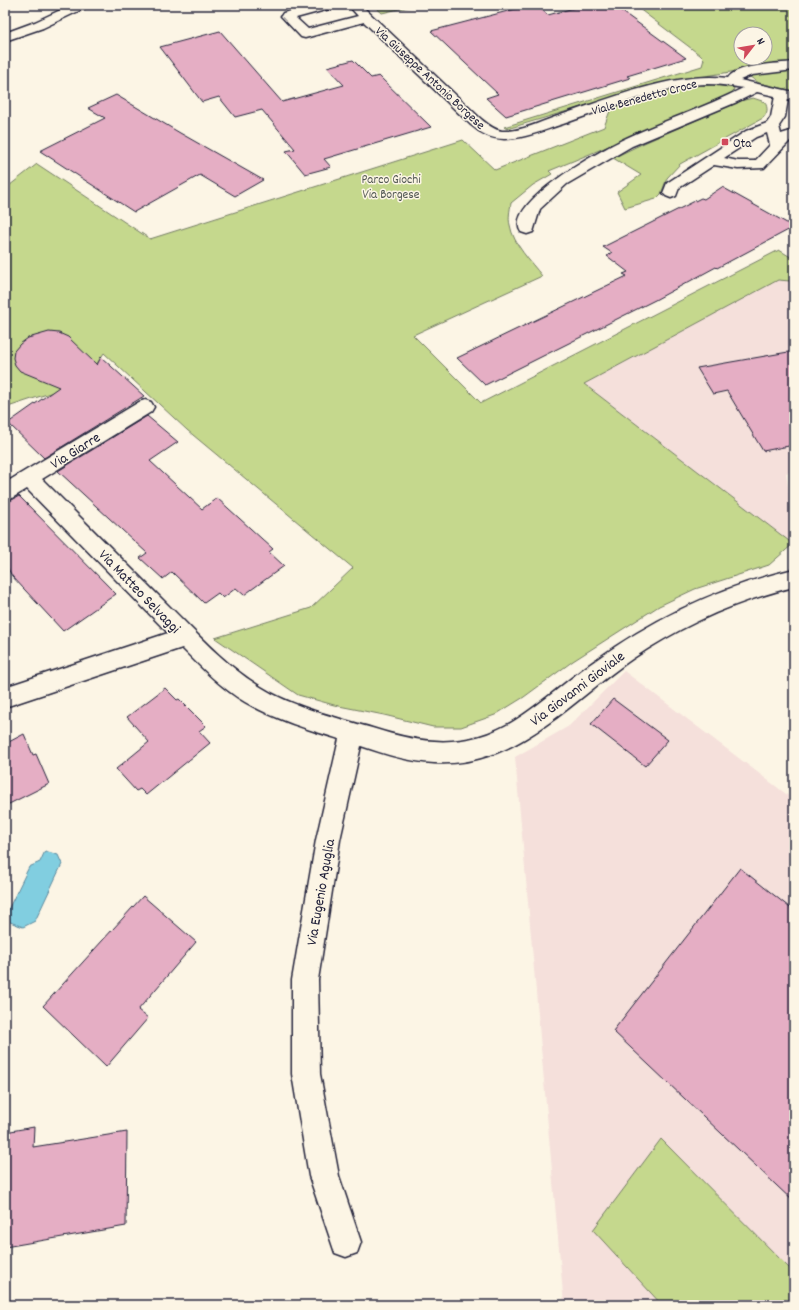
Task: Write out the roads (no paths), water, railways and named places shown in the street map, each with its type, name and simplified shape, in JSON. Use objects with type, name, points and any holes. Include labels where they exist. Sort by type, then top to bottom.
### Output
[{"type":"street","points":[[5,37],[39,25],[82,5]]},
{"type":"street","name":"Via Giuseppe Antonio Borgese","points":[[329,5],[287,16],[305,34],[367,17]]},
{"type":"street","name":"Via Giuseppe Antonio Borgese","points":[[354,5],[476,122],[485,129],[496,134]]},
{"type":"street","points":[[732,82],[735,77],[750,71],[794,66]]},
{"type":"street","name":"Viale Benedetto Croce","points":[[496,134],[524,132],[615,102],[706,80],[732,82],[788,95]]},
{"type":"street","points":[[527,229],[528,218],[533,207],[562,181],[627,143],[732,99],[754,88]]},
{"type":"street","points":[[671,193],[672,186],[711,160],[751,134],[772,126],[778,117],[788,95]]},
{"type":"street","points":[[772,126],[777,146]]},
{"type":"street","points":[[711,160],[759,165],[777,146],[794,134]]},
{"type":"street","name":"Via Giarre","points":[[5,493],[145,407]]},
{"type":"street","name":"Via Matteo Selvaggi","points":[[5,697],[186,638],[29,478]]},
{"type":"street","name":"Via Giovanni Gioviale","points":[[352,733],[402,748],[433,754],[465,751],[503,739],[532,723],[603,667],[685,616],[714,602],[794,578]]},
{"type":"street","points":[[186,638],[222,673],[260,699],[295,714],[352,733]]},
{"type":"street","name":"Via Eugenio Aguglia","points":[[346,1242],[324,1176],[306,1074],[305,980],[328,840],[352,733]]},
{"type":"water","points":[[45,851],[58,855],[62,864],[35,921],[23,927],[10,922],[7,912],[29,867],[40,862]]},
{"type":"place","name":"Ota","points":[[725,142]]},
{"type":"park label","name":"Parco Giochi Via Borgese","points":[[391,186]]}]
